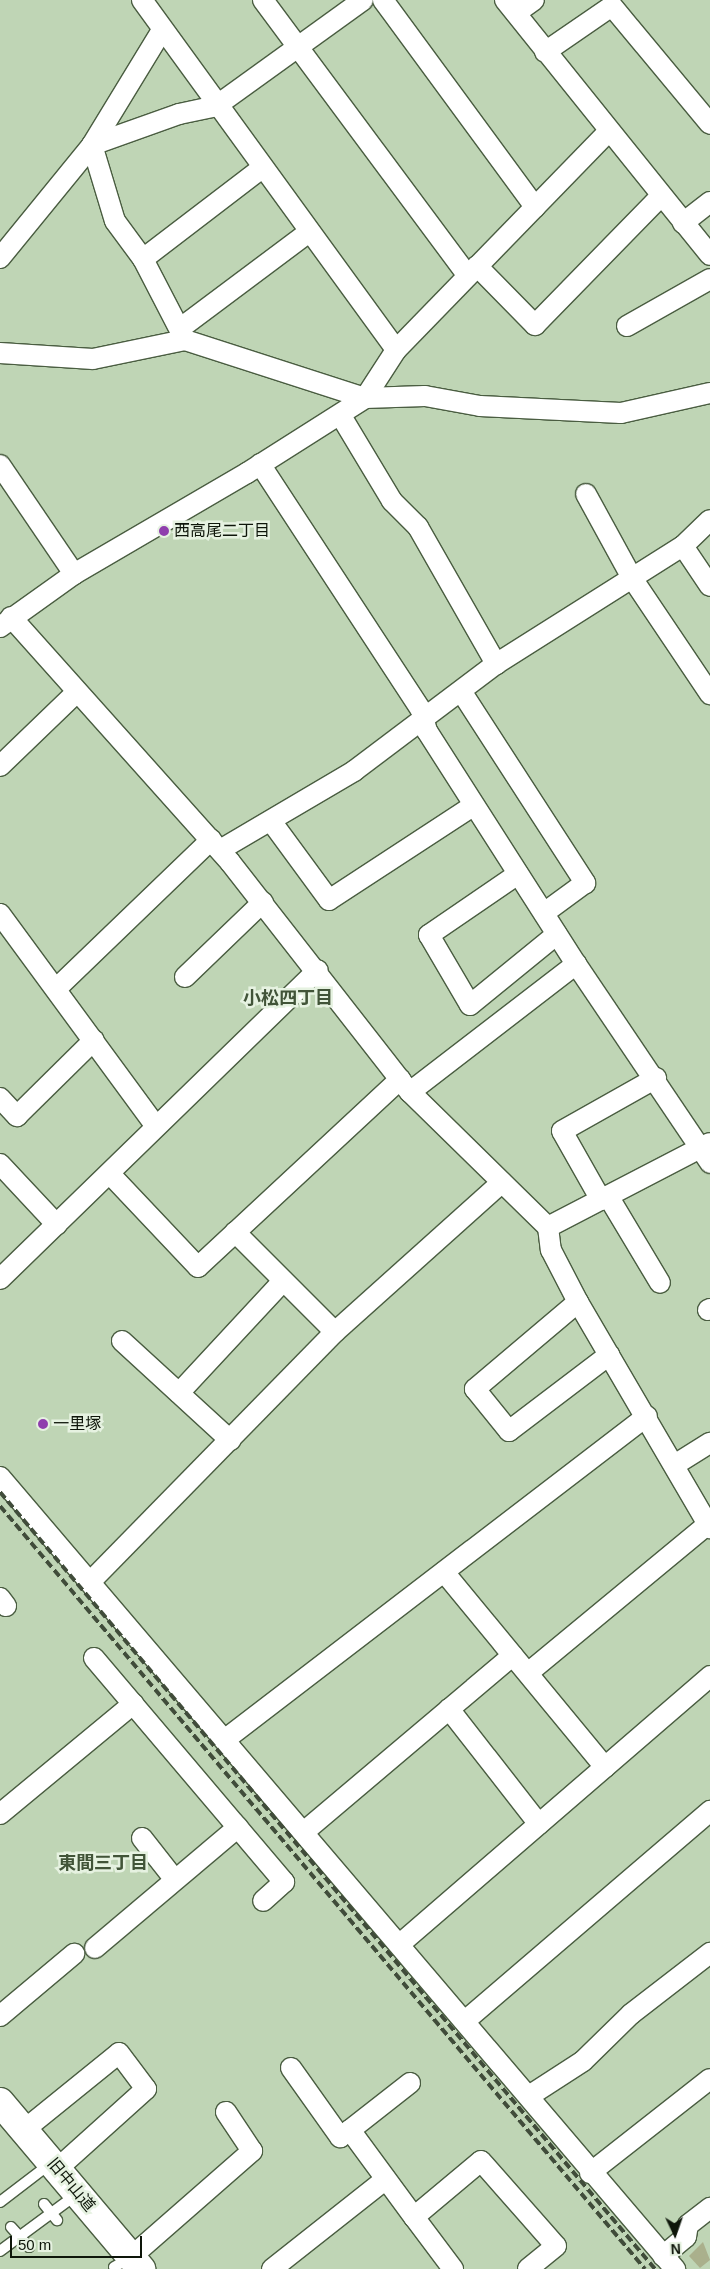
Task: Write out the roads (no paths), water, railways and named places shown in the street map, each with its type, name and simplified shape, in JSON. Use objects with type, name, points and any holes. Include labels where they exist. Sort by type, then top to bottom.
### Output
[{"type":"main road","name":"旧中山道","points":[[0,2102],[78,2193],[129,2264]]},
{"type":"street","points":[[142,0],[161,32],[396,350]]},
{"type":"street","points":[[263,0],[296,47],[472,270],[536,325],[661,196]]},
{"type":"street","points":[[92,145],[179,114],[216,106],[363,0]]},
{"type":"street","points":[[383,0],[535,207]]},
{"type":"street","points":[[534,0],[511,7],[608,132],[710,255]]},
{"type":"street","points":[[545,52],[612,6],[710,124]]},
{"type":"street","points":[[0,258],[92,145],[161,32]]},
{"type":"street","points":[[528,1673],[709,1526],[704,1502],[676,1464],[578,1302],[551,1250],[548,1227],[405,1085],[318,970],[215,845],[77,692],[6,622],[74,574],[341,416],[365,398],[396,350],[608,132]]},
{"type":"street","points":[[92,145],[115,221],[143,259],[183,333],[365,398],[425,396],[480,406],[621,413],[710,393]]},
{"type":"street","points":[[143,259],[262,168]]},
{"type":"street","points":[[683,223],[710,202]]},
{"type":"street","points":[[0,353],[93,359],[183,333],[309,232]]},
{"type":"street","points":[[627,326],[710,279]]},
{"type":"street","points":[[341,416],[392,501],[418,527],[496,664]]},
{"type":"street","points":[[260,464],[424,720],[474,805],[576,964],[707,1151],[604,1198],[548,1227]]},
{"type":"street","points":[[0,465],[74,574]]},
{"type":"street","points":[[586,494],[632,578],[710,694]]},
{"type":"street","points":[[56,988],[215,845],[271,821],[424,720],[496,664],[682,546],[710,520]]},
{"type":"street","points":[[682,546],[710,586]]},
{"type":"street","points":[[461,691],[585,883],[544,913]]},
{"type":"street","points":[[0,766],[77,692]]},
{"type":"street","points":[[271,821],[329,900],[474,805]]},
{"type":"street","points":[[518,874],[429,935],[470,1005],[557,934]]},
{"type":"street","points":[[185,977],[263,902]]},
{"type":"street","points":[[0,914],[156,1126]]},
{"type":"street","points":[[110,1174],[198,1266],[405,1085],[576,964]]},
{"type":"street","points":[[0,1279],[58,1225],[156,1126],[318,970]]},
{"type":"street","points":[[0,1098],[17,1116],[94,1040]]},
{"type":"street","points":[[656,1078],[562,1132],[660,1283]]},
{"type":"street","points":[[0,1164],[58,1225]]},
{"type":"street","points":[[90,1581],[335,1332],[502,1182]]},
{"type":"street","points":[[235,1232],[335,1332]]},
{"type":"street","points":[[179,1393],[283,1281]]},
{"type":"street","points":[[578,1302],[475,1389],[509,1431],[609,1355]]},
{"type":"street","points":[[122,1341],[230,1440]]},
{"type":"street","points":[[227,1738],[647,1416]]},
{"type":"street","points":[[676,1464],[710,1443]]},
{"type":"street","points":[[0,1477],[227,1738],[529,2096],[590,2173],[669,2262],[710,2208]]},
{"type":"street","points":[[444,1572],[605,1767]]},
{"type":"street","points":[[305,1831],[513,1655]]},
{"type":"street","points":[[94,1658],[284,1882],[263,1901]]},
{"type":"street","points":[[400,1944],[710,1676]]},
{"type":"street","points":[[0,1814],[133,1704]]},
{"type":"street","points":[[449,1709],[539,1824]]},
{"type":"street","points":[[466,2021],[710,1811]]},
{"type":"street","points":[[95,1948],[238,1827]]},
{"type":"street","points":[[142,1838],[175,1880]]},
{"type":"street","points":[[529,2096],[583,2061],[630,2014],[710,1953]]},
{"type":"street","points":[[0,2016],[74,1954]]},
{"type":"street","points":[[24,2130],[119,2053],[146,2089],[54,2166]]},
{"type":"street","points":[[292,2068],[340,2137],[410,2083]]},
{"type":"street","points":[[590,2173],[710,2079]]},
{"type":"street","points":[[129,2264],[252,2151],[226,2112]]},
{"type":"street","points":[[350,2130],[454,2269]]},
{"type":"street","points":[[414,2217],[482,2161],[556,2246],[528,2269]]},
{"type":"street","points":[[272,2269],[386,2179]]},
{"type":"lane","points":[[0,2202],[54,2166]]},
{"type":"lane","points":[[0,2251],[19,2236],[54,2217],[78,2193]]},
{"type":"lane","points":[[44,2204],[54,2217]]},
{"type":"lane","points":[[10,2227],[29,2247]]},
{"type":"railway","points":[[0,1492],[655,2269]]},
{"type":"railway","points":[[0,1506],[645,2269]]},
{"type":"place","name":"西高尾二丁目","points":[[164,531]]},
{"type":"place","name":"一里塚","points":[[43,1424]]},
{"type":"district","name":"小松四丁目","points":[[288,998]]},
{"type":"district","name":"東間三丁目","points":[[103,1863]]}]
